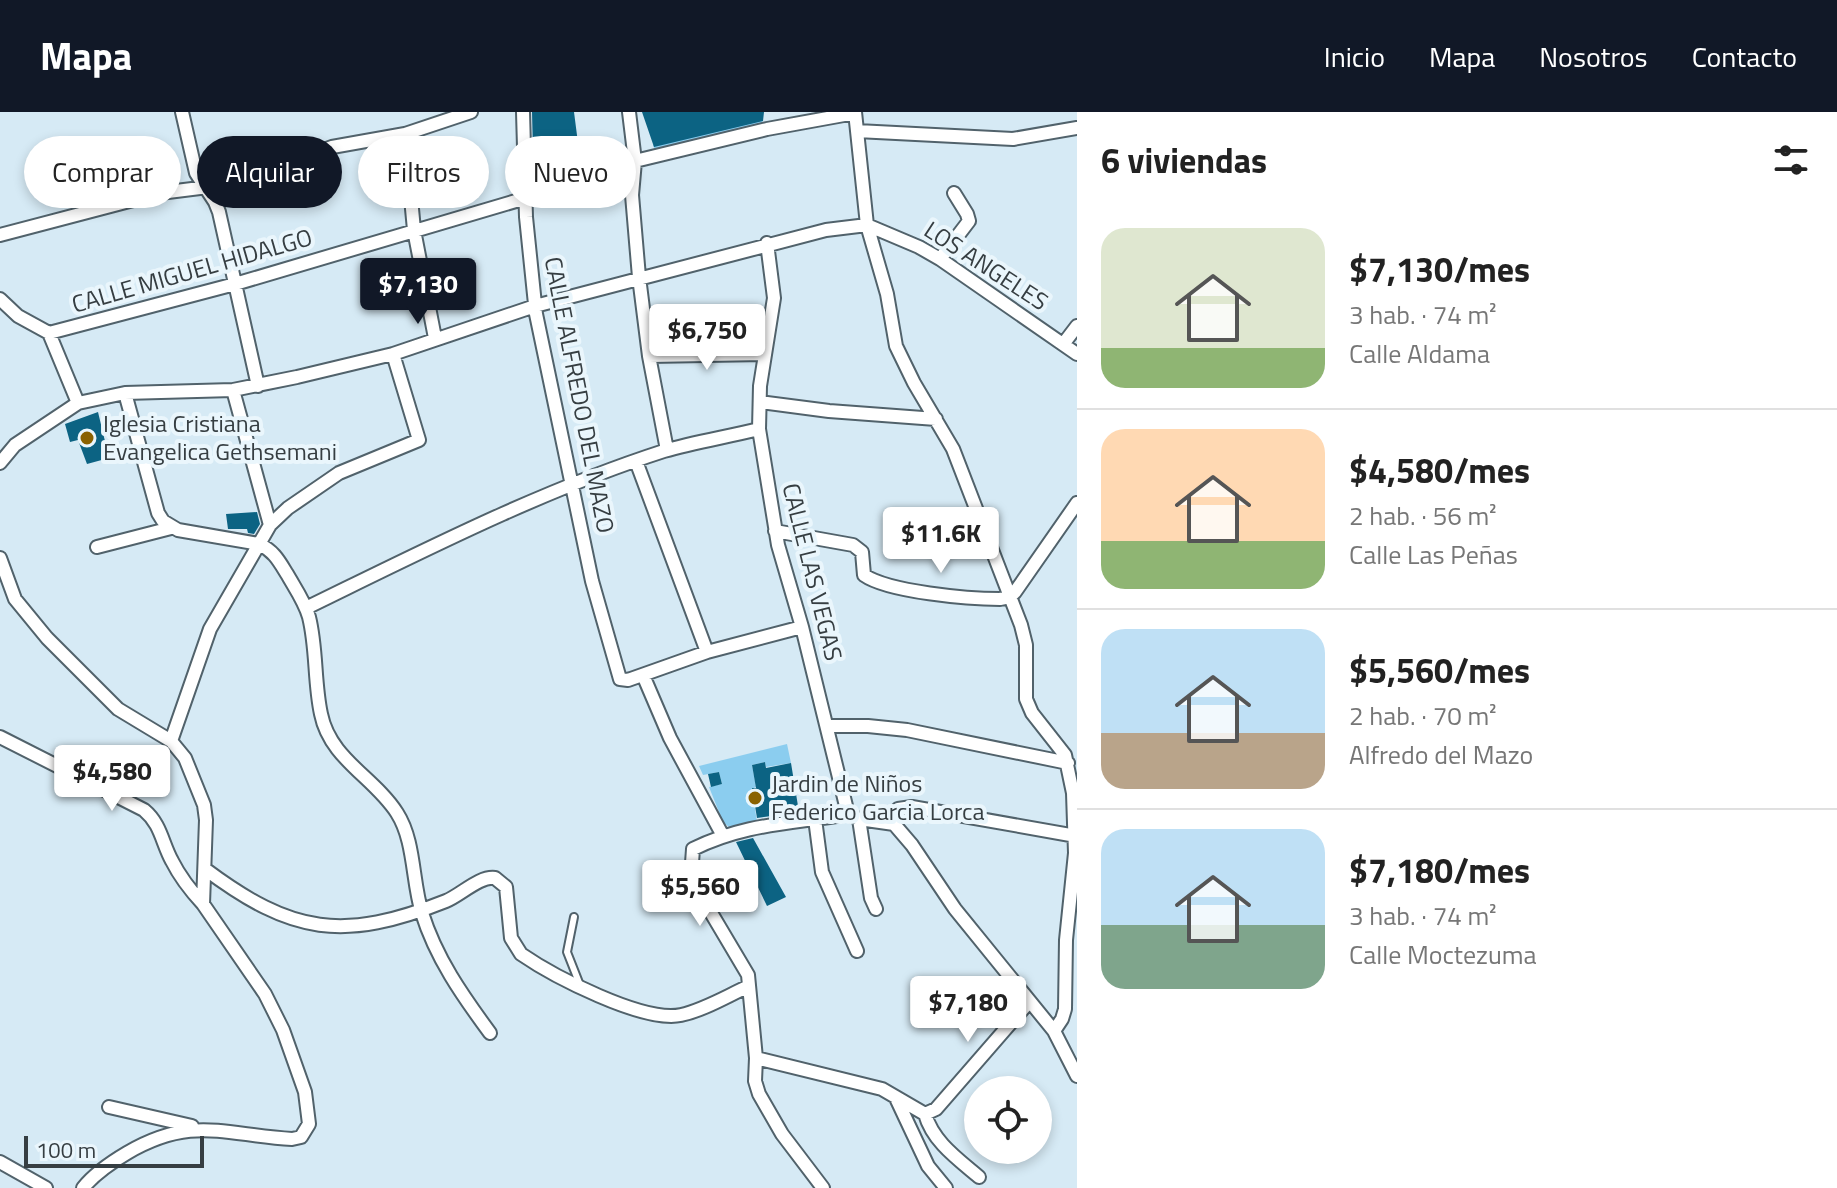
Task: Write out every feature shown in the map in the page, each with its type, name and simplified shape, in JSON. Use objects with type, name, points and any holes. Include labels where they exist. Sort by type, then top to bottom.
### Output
[{"type":"street","points":[[182,112],[197,175]]},
{"type":"street","points":[[342,145],[405,134],[436,117],[471,112]]},
{"type":"street","name":"CALLE ALFREDO DEL MAZO","points":[[523,112],[524,136]]},
{"type":"street","points":[[629,112],[632,136]]},
{"type":"street","points":[[855,112],[867,225],[887,294],[896,346],[953,449],[1010,597],[1026,645],[1025,685],[1029,707],[1067,759],[1076,836],[1066,940],[1064,1015],[1054,1031]]},
{"type":"street","name":"CALLE MIGUEL HIDALGO","points":[[636,161],[767,129],[855,112]]},
{"type":"street","points":[[857,131],[1013,139],[1077,128]]},
{"type":"street","points":[[405,134],[414,230],[435,338]]},
{"type":"street","points":[[0,235],[160,193],[197,189]]},
{"type":"street","points":[[940,259],[969,221],[954,193]]},
{"type":"street","name":"CALLE MIGUEL HIDALGO","points":[[49,333],[235,284],[505,204]]},
{"type":"street","points":[[217,208],[258,386]]},
{"type":"street","name":"CALLE ALFREDO DEL MAZO","points":[[527,208],[535,306],[600,613],[622,680],[643,675]]},
{"type":"street","points":[[633,208],[649,356],[667,450]]},
{"type":"street","points":[[0,463],[15,445],[78,403],[125,393],[233,390],[258,386],[393,354],[535,306],[767,243],[867,225]]},
{"type":"street","name":"LOS ANGELES","points":[[867,225],[940,259],[1077,354]]},
{"type":"street","name":"CALLE LAS VEGAS","points":[[767,243],[774,298],[765,354],[759,429],[775,531],[854,817],[876,909]]},
{"type":"street","points":[[0,299],[18,316],[49,333],[78,403]]},
{"type":"street","points":[[1064,343],[1077,326]]},
{"type":"street","points":[[171,741],[210,629],[270,525],[288,508],[339,473],[419,440],[393,354]]},
{"type":"street","points":[[649,356],[765,354]]},
{"type":"street","points":[[233,390],[270,525]]},
{"type":"street","points":[[125,393],[158,513],[171,528]]},
{"type":"street","points":[[760,402],[936,419]]},
{"type":"street","points":[[306,608],[474,527],[636,461],[667,450],[759,429]]},
{"type":"street","points":[[636,461],[707,652]]},
{"type":"street","points":[[775,531],[853,545],[862,552],[864,575],[882,584],[986,599],[1010,597],[1077,503]]},
{"type":"street","points":[[97,547],[171,528],[259,544],[277,557],[306,608],[326,731],[346,761],[386,798],[401,819],[421,911],[444,965],[490,1033]]},
{"type":"street","points":[[900,530],[985,536]]},
{"type":"street","points":[[0,558],[15,599],[47,638],[100,694],[135,722],[171,741],[185,758],[204,805],[203,904]]},
{"type":"street","points":[[0,592],[15,599]]},
{"type":"street","points":[[723,836],[670,738],[643,675],[707,652],[802,627]]},
{"type":"street","points":[[828,726],[907,730],[1067,759]]},
{"type":"street","points":[[0,737],[133,803],[154,818],[176,869],[251,972],[277,1018],[305,1092],[309,1124],[301,1137],[292,1139],[201,1129],[109,1107]]},
{"type":"street","points":[[1067,759],[1077,745]]},
{"type":"street","points":[[894,824],[894,814],[898,809],[912,807],[1076,836]]},
{"type":"street","points":[[823,1188],[771,1117],[755,1081],[756,1058],[744,966],[691,877],[693,849],[743,829],[815,819],[854,817],[894,824],[955,909],[1054,1031],[1077,1076]]},
{"type":"street","points":[[815,819],[822,872],[857,951]]},
{"type":"street","points":[[205,869],[241,896],[268,911],[320,926],[378,922],[421,911],[450,899],[486,878],[495,878],[506,887],[509,929],[515,947],[530,960],[636,1011],[671,1016],[691,1012],[749,986]]},
{"type":"street","points":[[925,1114],[936,1109],[1029,1002]]},
{"type":"street","points":[[756,1058],[882,1089],[925,1114],[930,1128],[943,1145],[979,1177]]},
{"type":"street","points":[[896,1098],[928,1166],[946,1188]]},
{"type":"street","points":[[83,1188],[109,1164],[131,1150],[169,1134],[201,1129]]},
{"type":"street","points":[[0,1162],[46,1188]]},
{"type":"lane","points":[[574,917],[567,952],[580,985]]},
{"type":"shaded area","points":[[763,112],[762,127],[655,150],[653,145],[698,124]]},
{"type":"shaded area","points":[[787,744],[791,763],[766,767],[765,762],[752,765],[757,822],[729,827],[723,822],[709,787],[722,784],[719,772],[703,775],[699,766]]},
{"type":"building","points":[[532,112],[574,112],[577,136],[533,136]]},
{"type":"building","points":[[642,112],[764,112],[763,121],[654,147]]},
{"type":"building","name":"Iglesia Cristiana Evangelica Gethsemani","points":[[98,412],[109,458],[87,464],[78,440],[70,442],[65,424]]},
{"type":"building","points":[[257,512],[260,524],[254,534],[248,533],[247,529],[228,529],[226,514]]},
{"type":"building","points":[[765,762],[766,768],[791,763],[798,806],[777,809],[779,815],[757,818],[752,765]]},
{"type":"building","points":[[719,772],[722,784],[711,787],[708,774]]},
{"type":"building","points":[[753,838],[786,897],[767,906],[736,842]]},
{"type":"place","name":"Iglesia Cristiana Evangelica Gethsemani","points":[[87,438]]},
{"type":"place","name":"Jardin de Niños Federico Garcia Lorca","points":[[755,798]]}]
